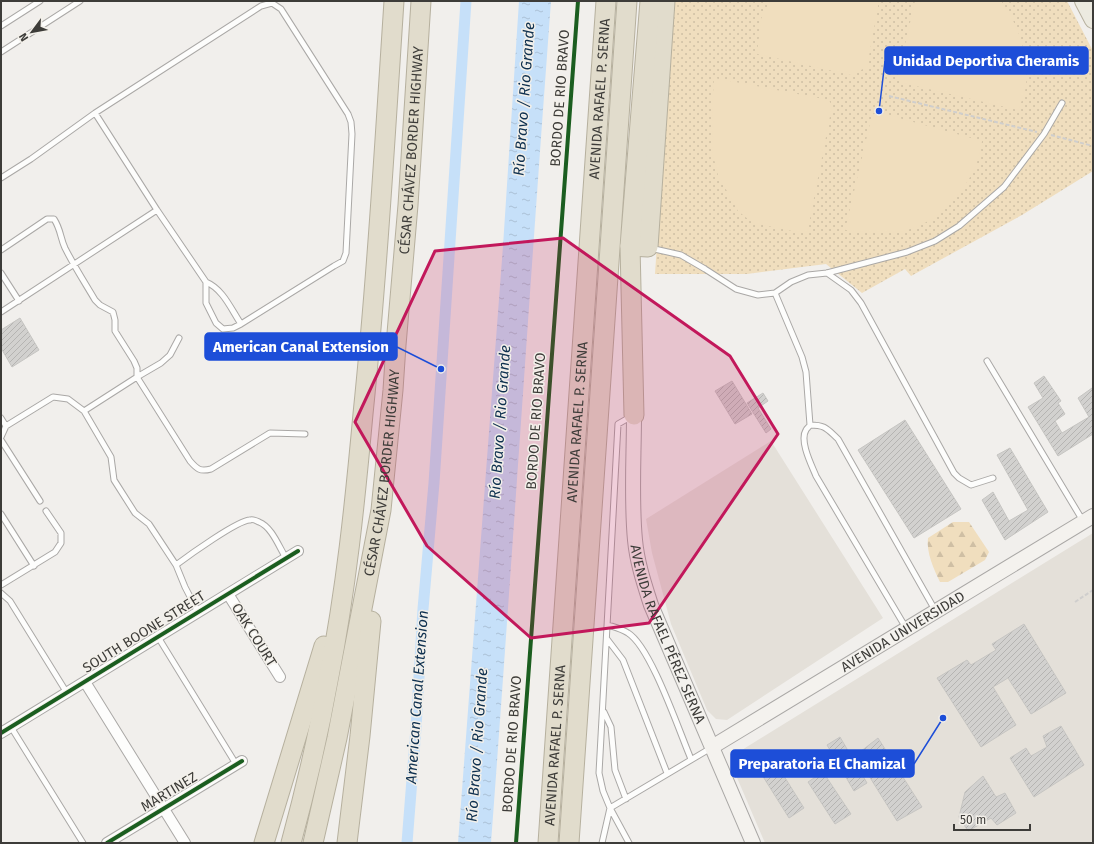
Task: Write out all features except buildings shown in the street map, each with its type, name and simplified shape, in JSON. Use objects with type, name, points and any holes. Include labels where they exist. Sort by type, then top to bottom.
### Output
[{"type":"highway","name":"CÉSAR CHÁVEZ BORDER HIGHWAY","points":[[292,843],[330,676],[345,578],[358,476],[384,173],[394,1]]},
{"type":"highway","name":"CÉSAR CHÁVEZ BORDER HIGHWAY","points":[[313,843],[337,738],[381,510],[392,404],[417,75],[421,1]]},
{"type":"highway","name":"AVENIDA RAFAEL P. SERNA","points":[[548,843],[606,1]]},
{"type":"highway","name":"AVENIDA RAFAEL P. SERNA","points":[[569,843],[627,1]]},
{"type":"highway","points":[[634,415],[639,247],[650,1]]},
{"type":"highway","points":[[639,247],[665,1]]},
{"type":"highway","points":[[347,843],[360,736],[381,510]]},
{"type":"highway","points":[[264,843],[345,578]]},
{"type":"main road","points":[[1083,1],[1093,20]]},
{"type":"main road","name":"AVENIDA RAFAEL PÉREZ SERNA","points":[[634,415],[633,509],[635,541],[640,568],[651,604],[753,843]]},
{"type":"main road","name":"AVENIDA UNIVERSIDAD","points":[[712,747],[1088,519]]},
{"type":"street","name":"SOUTH BOONE STREET","points":[[1,733],[298,550]]},
{"type":"street","name":"OAK COURT","points":[[228,594],[280,677]]},
{"type":"street","points":[[85,682],[185,843]]},
{"type":"street","name":"MARTINEZ","points":[[107,843],[239,762]]},
{"type":"lane","points":[[1,26],[40,1]]},
{"type":"lane","points":[[1,52],[80,1]]},
{"type":"lane","points":[[1,178],[31,159],[95,113],[261,6],[272,2],[281,9],[348,114],[351,122],[352,134],[346,254],[343,261],[233,328],[223,329],[216,323],[206,302],[206,282]]},
{"type":"lane","points":[[639,247],[681,255],[736,289],[758,295],[775,293],[791,282],[808,275],[827,273],[907,252],[935,241],[959,226],[1004,187],[1044,134],[1062,103]]},
{"type":"lane","points":[[95,113],[157,210],[206,282],[219,290],[240,324]]},
{"type":"lane","points":[[1,312],[157,210]]},
{"type":"lane","points":[[1,250],[47,219],[54,219],[60,229],[65,247],[96,300],[100,305],[113,312],[115,320],[114,331],[134,361],[137,368],[137,378],[190,462],[197,468],[204,471],[211,469],[270,433],[305,434]]},
{"type":"lane","points":[[1,273],[19,300]]},
{"type":"lane","points":[[827,273],[851,290],[861,303],[954,473],[959,478],[971,485],[993,478]]},
{"type":"lane","points":[[775,293],[804,364],[806,372],[810,426]]},
{"type":"lane","points":[[84,411],[161,362],[170,354],[179,338]]},
{"type":"lane","points":[[987,361],[1088,519]]},
{"type":"lane","points":[[1,437],[6,426],[54,397],[68,399],[84,411],[111,457],[114,480],[135,513],[149,524],[176,565],[198,612]]},
{"type":"lane","points":[[629,843],[610,808],[603,791],[599,773],[604,711],[618,424],[634,415]]},
{"type":"lane","points":[[1,418],[6,426]]},
{"type":"lane","points":[[906,628],[816,476],[808,457],[804,438],[806,430],[810,426],[821,425],[828,429],[838,439],[935,611]]},
{"type":"lane","points":[[1,440],[40,501]]},
{"type":"lane","points":[[1,586],[55,552],[61,544],[61,533],[46,511]]},
{"type":"lane","points":[[1,514],[34,566]]},
{"type":"lane","points":[[176,565],[195,551],[240,524],[250,520],[259,522],[270,530],[286,558]]},
{"type":"lane","points":[[1,593],[10,601],[67,693]]},
{"type":"lane","points":[[608,625],[628,633],[640,645],[655,671],[691,759]]},
{"type":"lane","points":[[158,637],[239,762]]},
{"type":"lane","points":[[607,639],[623,660],[667,773]]},
{"type":"lane","points":[[604,711],[611,727],[615,770],[626,799]]},
{"type":"lane","points":[[11,727],[83,843]]},
{"type":"lane","points":[[602,843],[610,808],[712,747]]},
{"type":"path","points":[[889,96],[1093,146]]},
{"type":"path","points":[[1075,602],[1093,590]]},
{"type":"highlighted area","points":[[563,238],[730,356],[778,434],[649,623],[531,638],[427,546],[355,422],[435,251]]},
{"type":"shaded area","points":[[771,441],[883,618],[727,720],[716,719],[707,710],[671,624],[652,553],[646,519]]},
{"type":"shaded area","points":[[1093,533],[1093,843],[765,843],[735,773],[735,765],[740,752]]},
{"type":"green space","points":[[673,1],[1067,1],[1093,51],[1093,171],[1022,215],[911,276],[905,269],[862,293],[826,264],[747,274],[655,274]]},
{"type":"green space","points":[[770,1],[879,1],[867,67],[851,75],[757,54],[761,19]]},
{"type":"green space","points":[[915,1],[1001,1],[1018,31],[1026,63],[1026,86],[1018,110],[903,83],[898,75]]},
{"type":"green space","points":[[714,78],[829,100],[832,106],[807,234],[753,223],[738,211],[718,175],[713,155],[712,113]]},
{"type":"green space","points":[[877,112],[982,141],[978,159],[973,172],[957,196],[947,207],[923,224],[910,229],[891,233],[845,230],[872,115]]},
{"type":"green space","points":[[953,522],[969,522],[989,552],[985,560],[948,582],[940,582],[929,555],[928,538]]},
{"type":"water","name":"Río Bravo / Rio Grande","points":[[519,1],[551,1],[499,738],[491,843],[458,843],[503,246]]},
{"type":"waterway","name":"American Canal Extension","points":[[407,843],[423,609],[434,483],[466,1]]},
{"type":"cycle path","name":"BORDO DE RIO BRAVO","points":[[516,843],[578,1]]},
{"type":"cycle path","points":[[1,733],[298,551]]},
{"type":"cycle path","points":[[107,843],[242,761]]},
{"type":"place","name":"Unidad Deportiva Cheramis","points":[[879,111]]},
{"type":"place","name":"American Canal Extension","points":[[441,369]]},
{"type":"place","name":"Preparatoria El Chamizal","points":[[943,718]]}]
